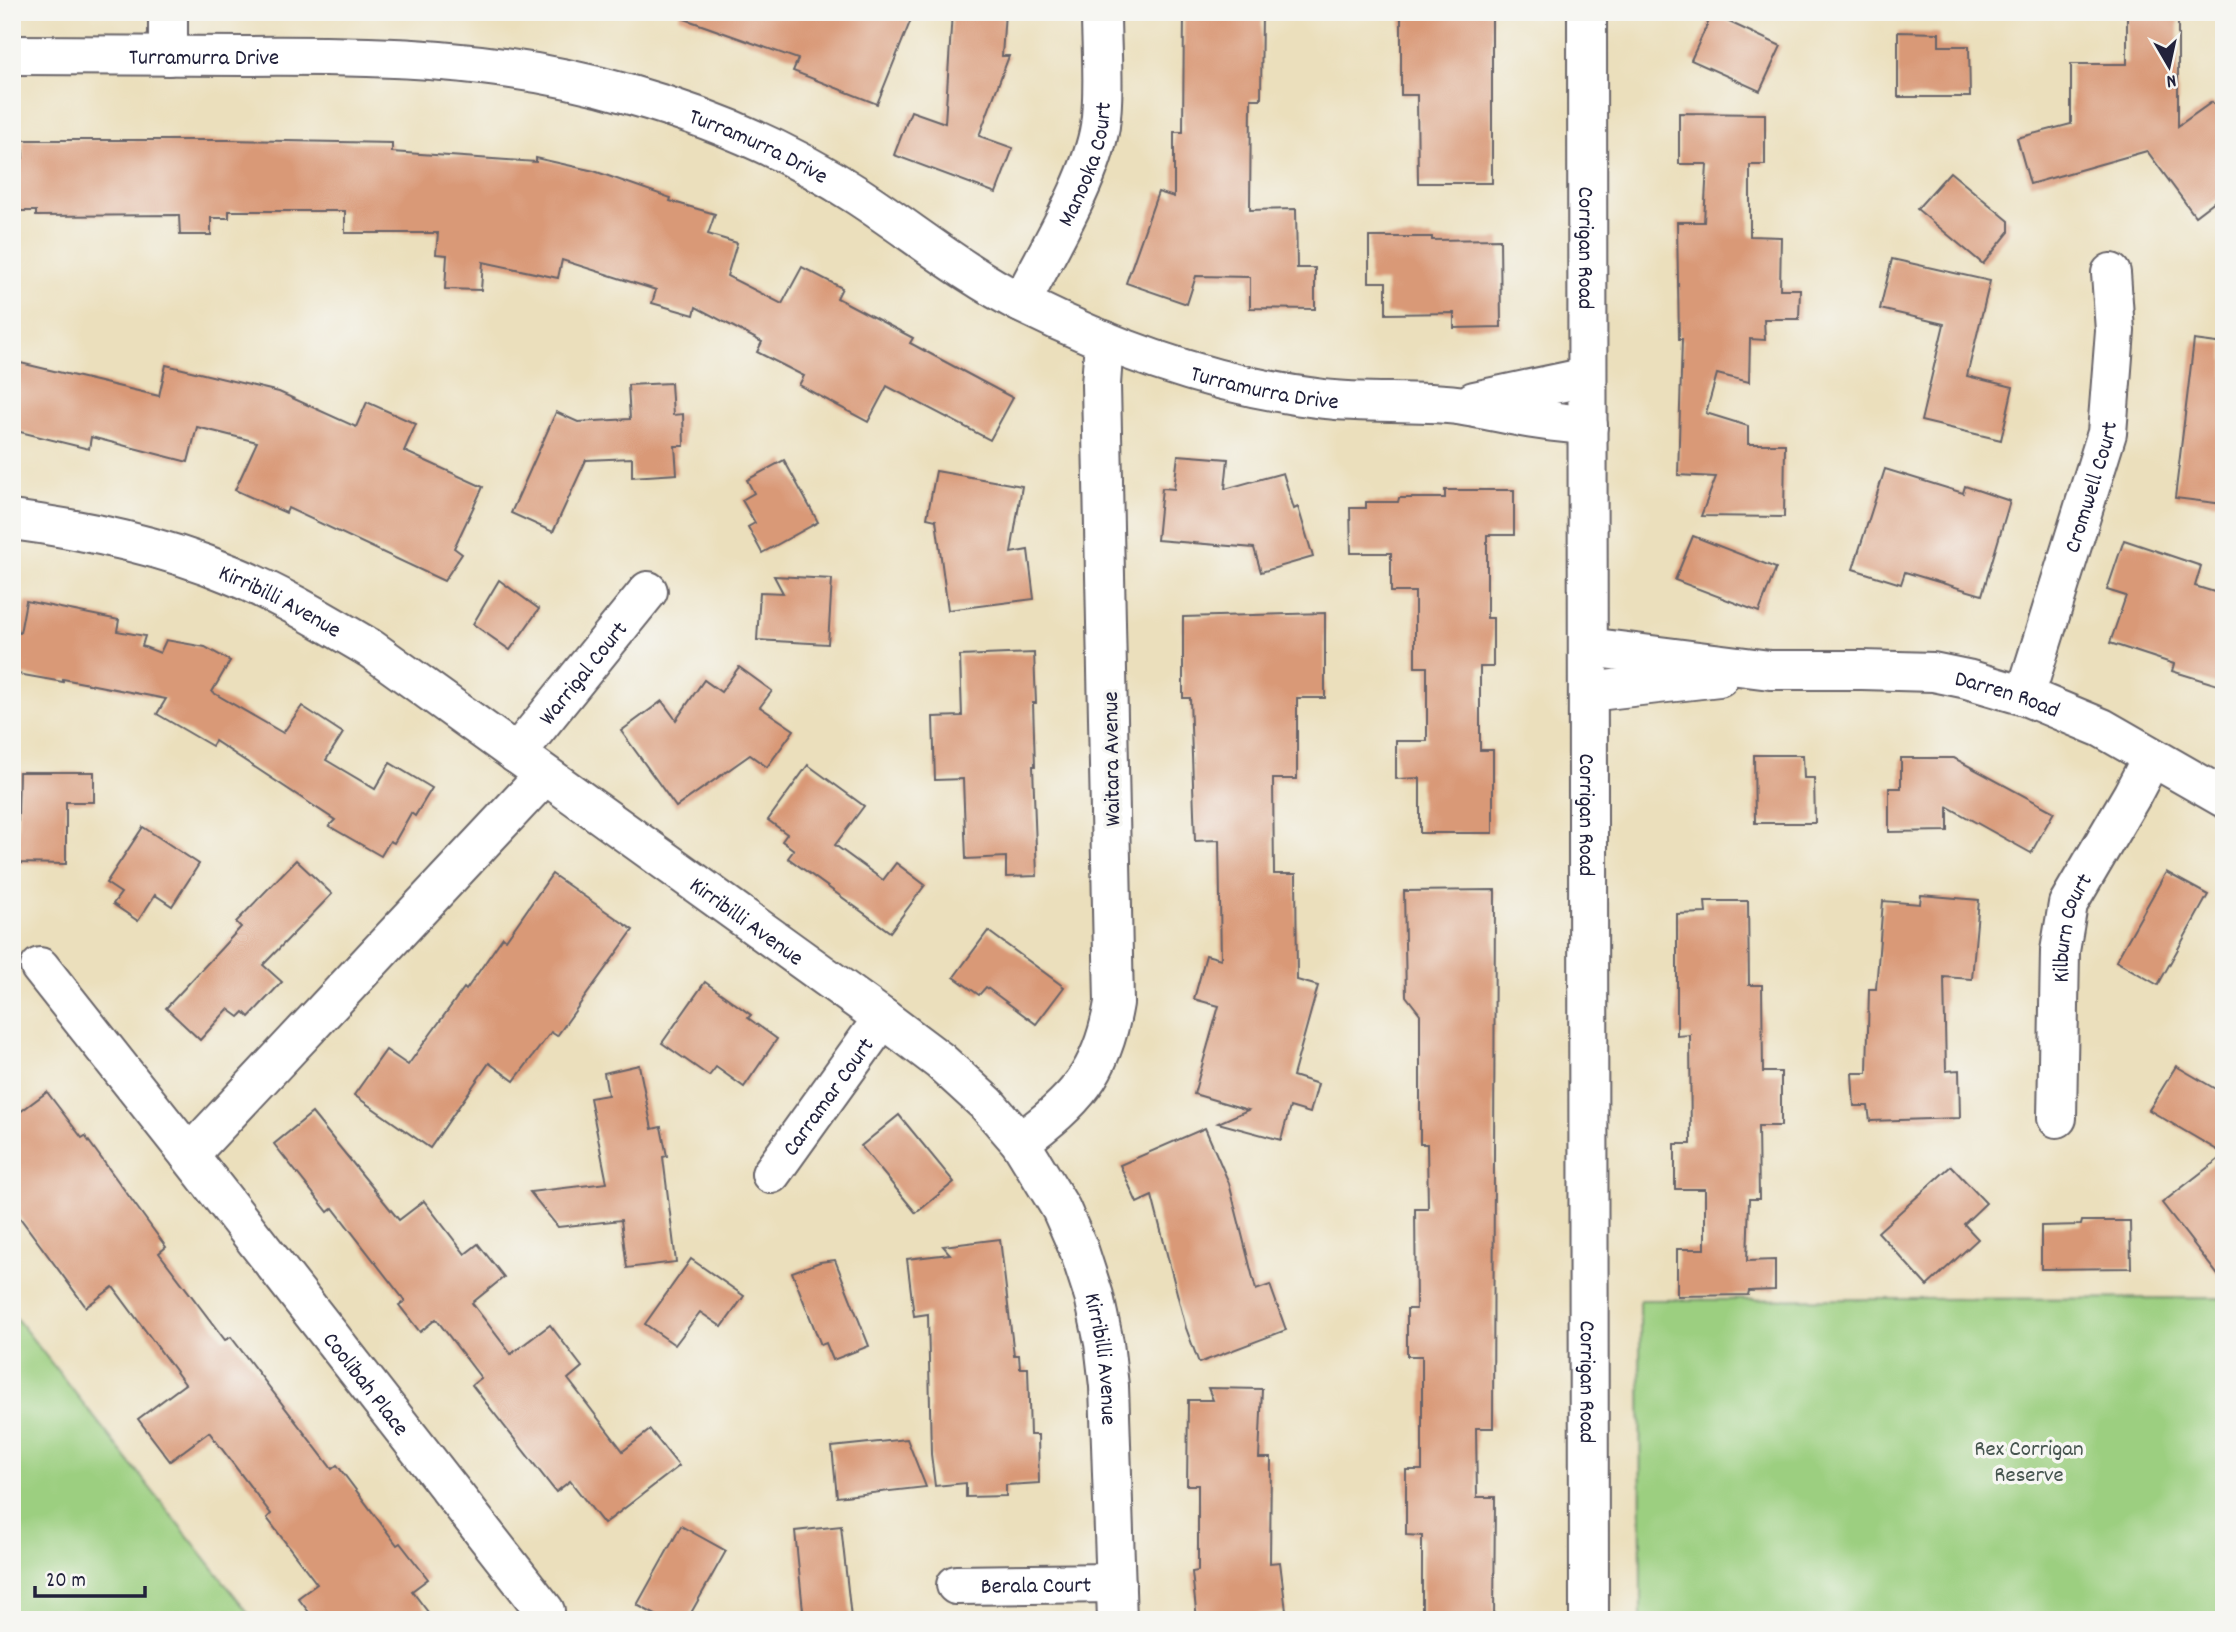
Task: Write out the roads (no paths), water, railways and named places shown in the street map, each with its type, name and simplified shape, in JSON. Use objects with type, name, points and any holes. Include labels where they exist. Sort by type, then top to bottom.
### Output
[{"type":"street","points":[[168,12],[168,56]]},
{"type":"street","name":"Manooka Court","points":[[1021,303],[1080,187],[1100,127],[1101,12]]},
{"type":"street","name":"Corrigan Road","points":[[1587,12],[1589,1620]]},
{"type":"street","name":"Turramurra Drive","points":[[12,55],[392,57],[469,62],[550,74],[632,95],[708,121],[789,157],[856,194],[938,253],[1021,303],[1104,340],[1192,371],[1255,388],[1363,402],[1455,405],[1588,426]]},
{"type":"street","name":"Cromwell Court","points":[[2025,696],[2107,433],[2115,331],[2111,273]]},
{"type":"street","name":"Waitara Avenue","points":[[1020,1142],[1073,1097],[1090,1075],[1105,1043],[1114,1003],[1101,384],[1104,340]]},
{"type":"street","name":"Turramurra Drive","points":[[1455,405],[1587,377]]},
{"type":"street","name":"Kirribilli Avenue","points":[[12,520],[79,528],[162,549],[230,574],[308,612],[371,649],[883,1018],[940,1061],[987,1104],[1020,1142],[1061,1209],[1094,1296],[1104,1343],[1109,1386],[1116,1602]]},
{"type":"street","name":"Warrigal Court","points":[[530,765],[649,591]]},
{"type":"street","name":"Darren Road","points":[[1588,647],[1770,670],[1933,673],[1967,679],[2025,696],[2102,728],[2224,798]]},
{"type":"street","name":"Darren Road","points":[[1588,692],[1770,670]]},
{"type":"street","name":"Kilburn Court","points":[[2057,1118],[2060,951],[2068,904],[2152,757]]},
{"type":"street","points":[[189,1155],[530,765]]},
{"type":"street","name":"Coolibah Place","points":[[40,967],[545,1611]]},
{"type":"street","name":"Carramar Court","points":[[771,1174],[883,1018]]},
{"type":"street","name":"Berala Court","points":[[956,1585],[1116,1602]]},
{"type":"park label","name":"Rex Corrigan Reserve","points":[[2029,1460]]}]
